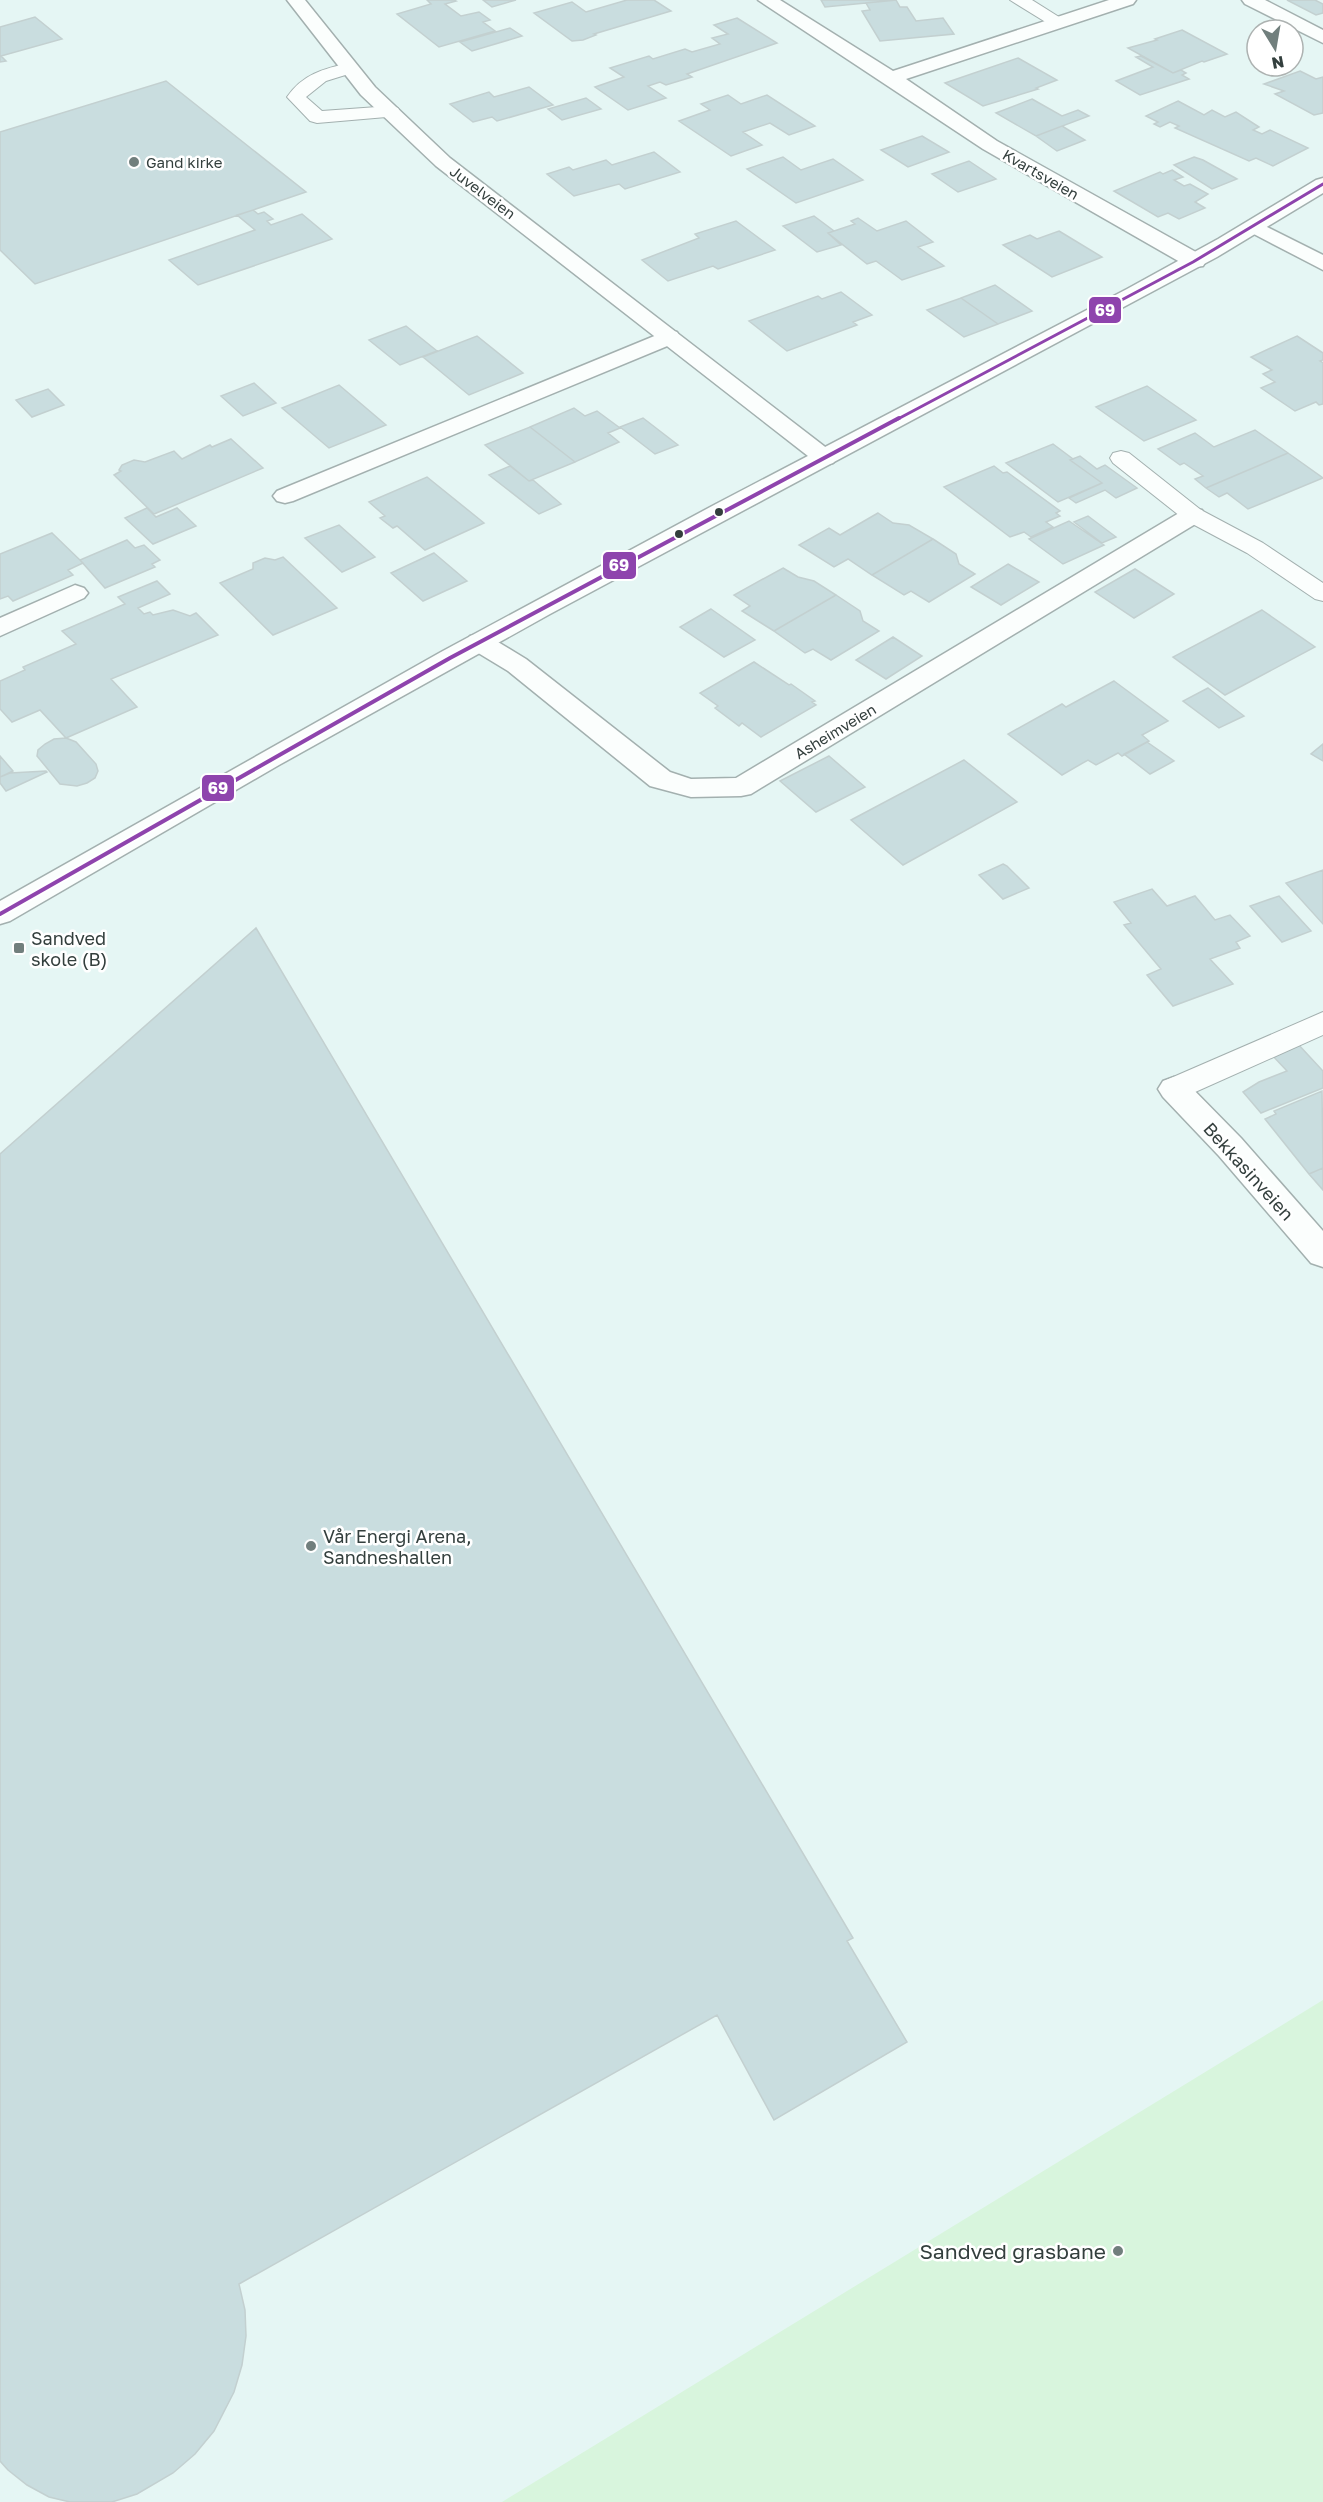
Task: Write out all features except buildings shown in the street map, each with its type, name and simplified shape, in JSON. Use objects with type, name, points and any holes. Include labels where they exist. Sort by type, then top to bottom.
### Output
[{"type":"street","name":"Juvelveien","points":[[296,0],[368,91],[443,162],[825,458]]},
{"type":"street","points":[[312,0],[316,27]]},
{"type":"street","name":"Kvartsveien","points":[[767,0],[891,78],[990,145],[1195,261]]},
{"type":"street","points":[[891,78],[1127,0]]},
{"type":"street","points":[[1251,0],[1323,37]]},
{"type":"street","points":[[0,914],[131,837],[479,642],[725,509],[993,371],[1255,227],[1323,184]]},
{"type":"street","points":[[1255,227],[1323,264]]},
{"type":"street","points":[[285,496],[669,337]]},
{"type":"street","name":"Asheimveien","points":[[479,642],[517,665],[660,779],[691,788],[741,787],[1193,515]]},
{"type":"street","points":[[0,628],[75,592]]},
{"type":"street","name":"Bekkasinveien","points":[[1174,1089],[1230,1147],[1323,1254]]},
{"type":"lane","points":[[1019,0],[1058,22]]},
{"type":"lane","points":[[349,68],[320,75],[306,84],[296,98],[317,117],[391,112]]},
{"type":"lane","points":[[1121,458],[1193,515],[1255,548],[1323,594]]},
{"type":"lane","points":[[1174,1089],[1323,1023]]},
{"type":"green space","name":"Sandved grasbane","points":[[1323,2000],[1323,2502],[502,2502]]},
{"type":"transit line","name":"69","points":[[0,914],[179,810],[450,658],[723,510],[1135,294],[1226,243],[1323,184]]},
{"type":"place","name":"Gand kirke","points":[[134,162]]},
{"type":"place","name":"Sandved skole (B)","points":[[19,948]]},
{"type":"place","name":"Vår Energi Arena, Sandneshallen","points":[[311,1546]]},
{"type":"place","name":"Sandved grasbane","points":[[1118,2251]]}]
